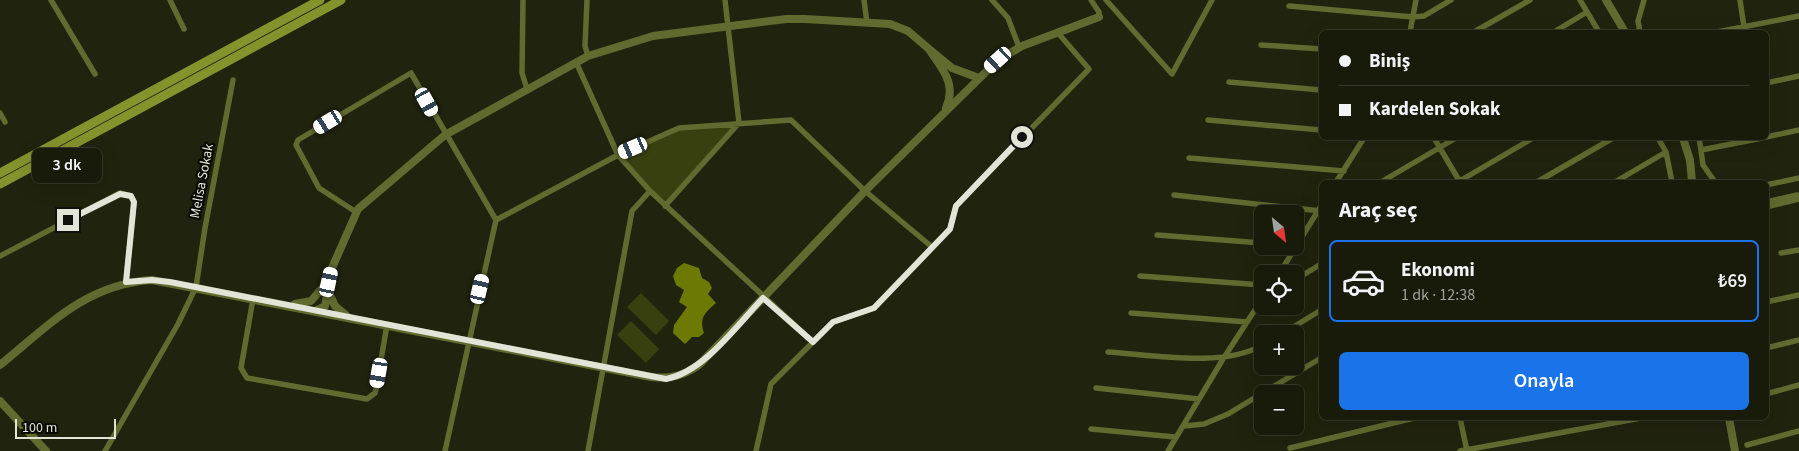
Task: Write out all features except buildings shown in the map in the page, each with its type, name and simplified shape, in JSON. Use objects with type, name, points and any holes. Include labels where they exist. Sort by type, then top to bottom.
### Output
[{"type":"main road","points":[[0,173],[320,0]]},
{"type":"main road","points":[[0,184],[341,0]]},
{"type":"street","points":[[51,0],[95,74]]},
{"type":"street","points":[[170,0],[184,29]]},
{"type":"street","points":[[523,0],[522,73],[527,89]]},
{"type":"street","points":[[587,0],[585,46],[588,56]]},
{"type":"street","points":[[665,206],[739,123],[725,0]]},
{"type":"street","points":[[864,0],[867,22]]},
{"type":"street","points":[[992,0],[1008,18],[1019,47]]},
{"type":"street","points":[[0,365],[93,293],[126,282],[152,280],[658,378],[681,376],[699,365],[865,191],[998,60],[1019,47],[1099,18],[1099,12],[1091,0]]},
{"type":"street","points":[[1106,0],[1172,74],[1212,0]]},
{"type":"street","points":[[1410,30],[1416,0]]},
{"type":"street","points":[[1289,6],[1413,17],[1424,16],[1451,0]]},
{"type":"street","points":[[1478,30],[1530,0]]},
{"type":"street","points":[[1580,0],[1598,30]]},
{"type":"street","points":[[1606,0],[1624,30]]},
{"type":"street","points":[[1640,30],[1638,21],[1644,0]]},
{"type":"street","points":[[1740,0],[1744,26]]},
{"type":"street","points":[[1557,30],[1587,12]]},
{"type":"street","points":[[1726,30],[1799,16]]},
{"type":"street","points":[[288,305],[305,303],[315,298],[332,271],[356,212],[445,135],[588,56],[653,36],[786,19],[867,22],[900,27],[908,31],[952,68],[979,78]]},
{"type":"street","points":[[756,451],[771,384],[833,322],[874,308],[950,229],[956,206],[1089,69],[1058,33]]},
{"type":"street","points":[[1261,45],[1319,49]]},
{"type":"street","points":[[929,49],[956,88],[971,86]]},
{"type":"street","points":[[576,62],[618,155],[650,192],[813,342]]},
{"type":"street","points":[[356,212],[319,188],[296,145],[298,140],[411,73],[445,135],[496,220],[445,451]]},
{"type":"street","points":[[1769,82],[1799,76]]},
{"type":"street","points":[[944,113],[949,99],[949,79]]},
{"type":"street","name":"Melisa Sokak","points":[[104,451],[178,324],[196,287],[205,228],[233,80]]},
{"type":"street","points":[[1229,82],[1319,90]]},
{"type":"street","points":[[0,113],[5,122]]},
{"type":"street","points":[[496,220],[618,155],[679,128],[790,120],[865,191],[932,247]]},
{"type":"street","points":[[1208,120],[1319,130]]},
{"type":"street","points":[[1769,136],[1799,130]]},
{"type":"street","points":[[1337,180],[1363,140]]},
{"type":"street","points":[[1435,140],[1458,180]]},
{"type":"street","points":[[1384,180],[1452,140]]},
{"type":"street","points":[[1462,180],[1530,140]]},
{"type":"street","points":[[1540,180],[1610,140]]},
{"type":"street","points":[[1659,140],[1666,152],[1672,180]]},
{"type":"street","points":[[1684,140],[1690,160],[1692,180]]},
{"type":"street","points":[[1699,140],[1703,165],[1714,180]]},
{"type":"street","points":[[1701,150],[1752,140]]},
{"type":"street","points":[[1618,180],[1666,152]]},
{"type":"street","points":[[1189,158],[1344,170]]},
{"type":"street","points":[[1769,184],[1799,178]]},
{"type":"street","points":[[588,451],[632,211],[650,192]]},
{"type":"street","points":[[0,256],[120,194],[131,196],[134,202],[126,282]]},
{"type":"street","points":[[1174,195],[1319,209]]},
{"type":"street","points":[[1769,202],[1799,197]]},
{"type":"street","points":[[1769,206],[1799,197]]},
{"type":"street","points":[[1304,234],[1319,211]]},
{"type":"street","points":[[1156,235],[1254,242]]},
{"type":"street","points":[[1781,253],[1799,250]]},
{"type":"street","points":[[1304,274],[1319,265]]},
{"type":"street","points":[[315,311],[325,306],[332,271]]},
{"type":"street","points":[[1140,276],[1254,284]]},
{"type":"street","points":[[329,289],[335,306],[352,318]]},
{"type":"street","points":[[1769,301],[1799,295]]},
{"type":"street","points":[[253,299],[240,368],[247,378],[367,399],[375,394],[387,325]]},
{"type":"street","points":[[1168,451],[1223,358],[1254,311]]},
{"type":"street","points":[[1297,325],[1319,311]]},
{"type":"street","points":[[1131,312],[1247,322]]},
{"type":"street","points":[[1769,347],[1799,340]]},
{"type":"street","points":[[1108,352],[1223,358],[1254,350]]},
{"type":"street","points":[[1184,426],[1204,424],[1228,414],[1319,359]]},
{"type":"street","points":[[1769,393],[1799,385]]},
{"type":"street","points":[[1096,388],[1200,399]]},
{"type":"street","points":[[0,401],[46,451]]},
{"type":"street","points":[[1290,448],[1406,420]]},
{"type":"street","points":[[1460,420],[1467,450]]},
{"type":"street","points":[[1460,451],[1630,420]]},
{"type":"street","points":[[1729,420],[1736,451]]},
{"type":"street","points":[[1092,429],[1175,437]]},
{"type":"street","points":[[1748,445],[1799,431]]},
{"type":"shaded area","points":[[739,123],[665,206],[618,155],[679,128]]},
{"type":"shaded area","points":[[684,263],[699,268],[702,278],[709,282],[712,288],[708,294],[716,303],[704,316],[702,323],[704,333],[699,337],[692,337],[685,344],[673,333],[674,325],[687,307],[679,302],[684,290],[676,285],[673,276],[677,268]]},
{"type":"shaded area","points":[[641,293],[669,321],[656,335],[627,307]]},
{"type":"shaded area","points":[[631,321],[659,349],[646,363],[617,335]]},
{"type":"route","points":[[68,220],[120,194],[131,196],[134,202],[126,282],[152,280],[170,282],[651,378],[666,379],[681,376],[699,365],[763,298],[813,342],[833,322],[874,308],[950,229],[956,206],[1022,137]]}]
